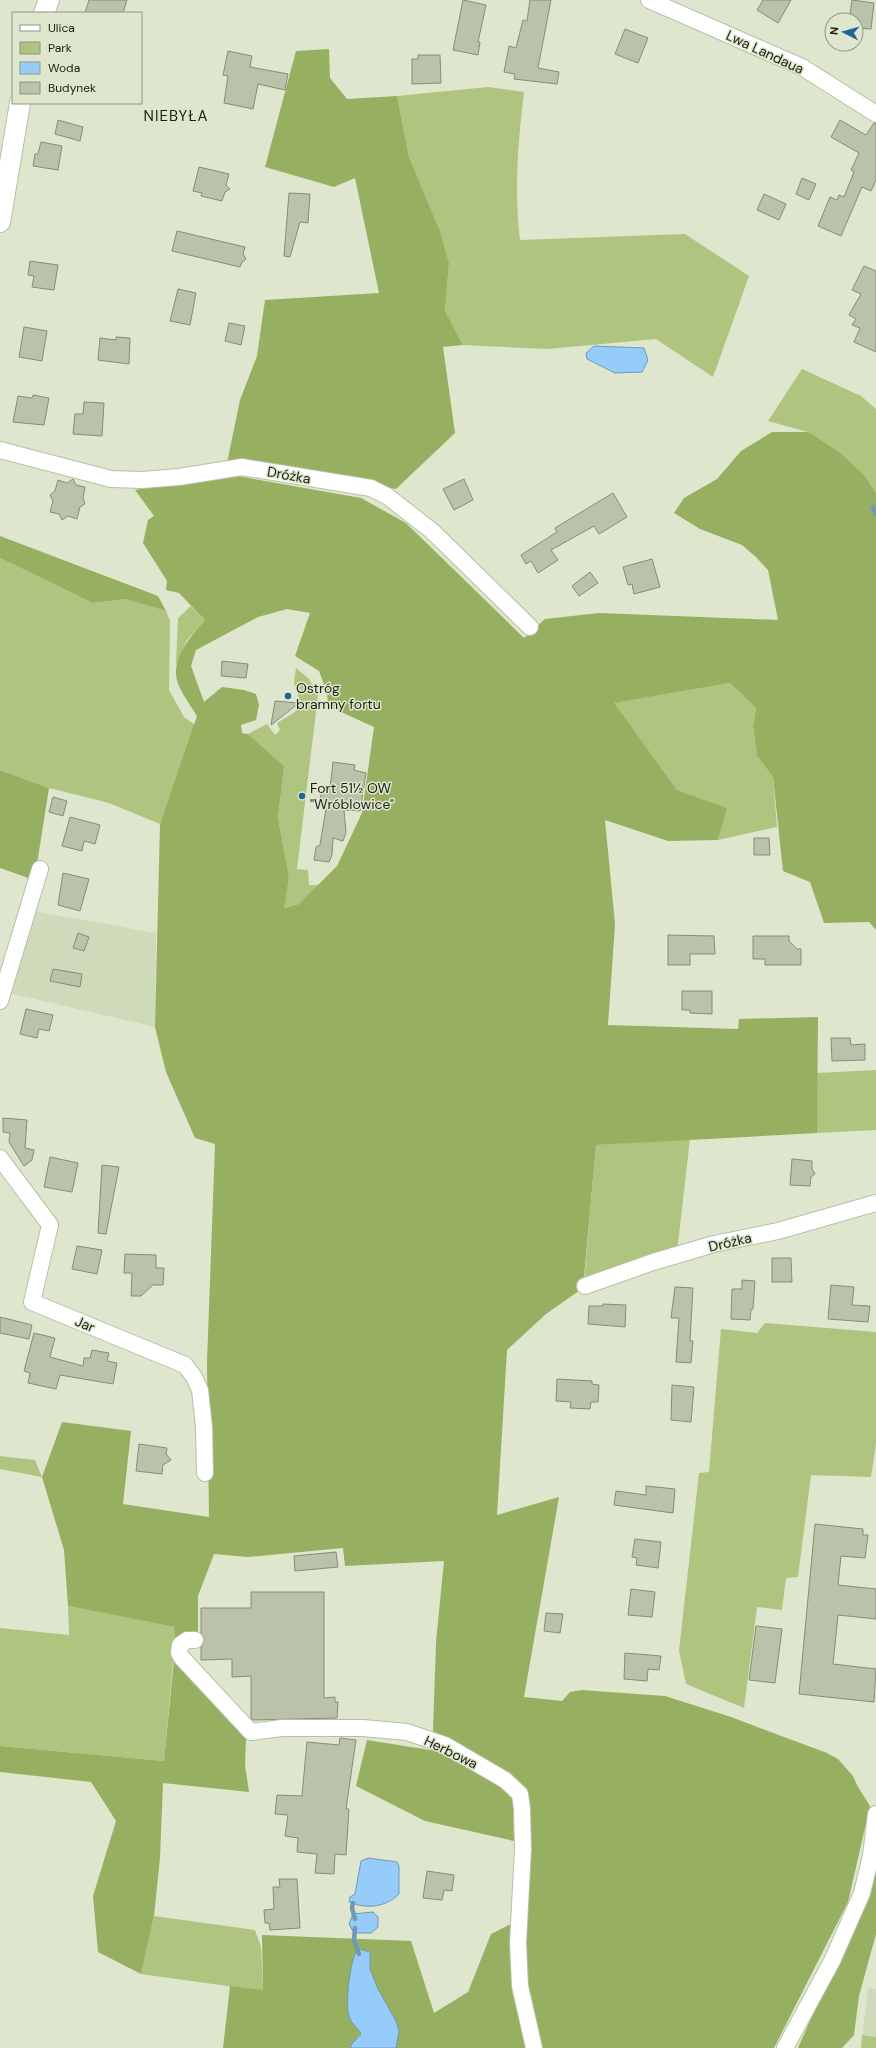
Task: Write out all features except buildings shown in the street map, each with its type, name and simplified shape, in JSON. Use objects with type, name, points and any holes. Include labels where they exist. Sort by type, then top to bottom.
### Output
[{"type":"street","points":[[44,12],[49,0]]},
{"type":"street","name":"Lwa Landaua","points":[[649,0],[802,67],[876,114]]},
{"type":"street","points":[[0,222],[20,104]]},
{"type":"street","name":"Dróżka","points":[[0,450],[111,479],[149,479],[242,467],[370,488],[387,496],[432,531],[530,627]]},
{"type":"street","points":[[0,1001],[40,869]]},
{"type":"street","name":"Jar","points":[[0,1158],[50,1225],[32,1302],[185,1365],[194,1377],[200,1390],[204,1427],[205,1473]]},
{"type":"street","name":"Dróżka","points":[[585,1286],[653,1262],[714,1244],[778,1231],[876,1203]]},
{"type":"street","name":"Herbowa","points":[[195,1640],[187,1640],[180,1645],[179,1653],[182,1658],[251,1732],[282,1728],[363,1728],[407,1732],[444,1745],[506,1780],[520,1794],[523,1849],[518,1950],[520,1986],[534,2048]]},
{"type":"street","points":[[785,2048],[832,1961],[862,1893],[871,1856],[876,1814]]},
{"type":"shaded area","points":[[34,911],[156,933],[155,1027],[9,993]]},
{"type":"shaded area","points":[[868,1988],[876,1989],[876,2048],[861,2048]]},
{"type":"green space","points":[[329,49],[330,78],[347,99],[397,96],[409,157],[440,231],[449,263],[445,311],[463,345],[443,347],[455,433],[396,489],[245,462],[227,463],[240,400],[257,356],[265,300],[379,293],[355,178],[334,187],[265,167],[296,51]]},
{"type":"green space","points":[[488,87],[524,92],[517,184],[520,240],[685,234],[749,276],[713,377],[656,339],[547,349],[463,345],[445,311],[449,263],[440,231],[409,157],[397,96]]},
{"type":"green space","points":[[802,369],[861,396],[876,409],[876,493],[865,476],[808,432],[768,421]]},
{"type":"green space","points":[[772,432],[808,432],[839,452],[865,476],[876,493],[876,930],[869,922],[824,923],[810,882],[783,871],[773,777],[757,756],[753,726],[756,708],[730,683],[614,703],[677,790],[727,808],[718,840],[668,841],[605,820],[615,924],[608,1025],[738,1029],[739,1019],[818,1017],[817,1133],[596,1145],[583,1288],[546,1314],[507,1350],[497,1515],[559,1497],[524,1697],[562,1701],[570,1692],[582,1690],[665,1696],[731,1717],[827,1753],[838,1759],[853,1776],[870,1806],[848,1902],[774,2048],[223,2048],[230,1986],[263,1990],[262,1935],[411,1941],[434,2013],[468,1992],[491,1934],[515,1922],[514,1841],[425,1821],[356,1786],[367,1740],[436,1751],[504,1788],[513,1798],[514,1840],[527,1817],[505,1773],[433,1731],[436,1642],[444,1561],[345,1566],[343,1548],[248,1557],[214,1554],[198,1596],[198,1635],[175,1642],[174,1627],[68,1606],[64,1550],[42,1477],[62,1422],[131,1431],[123,1504],[209,1517],[207,1362],[215,1144],[195,1138],[166,1072],[155,1027],[160,824],[197,716],[179,686],[176,677],[176,668],[182,650],[205,620],[179,593],[166,590],[167,581],[143,543],[148,520],[154,516],[135,490],[226,474],[361,498],[406,523],[524,638],[545,619],[599,613],[778,620],[768,570],[756,557],[742,545],[700,529],[674,513],[684,498],[717,479],[741,451]],"holes":[[[287,609],[310,613],[295,656],[319,671],[327,692],[328,706],[374,727],[362,813],[337,866],[299,904],[284,908],[289,877],[278,818],[284,766],[248,734],[242,733],[241,725],[256,720],[259,705],[256,694],[244,690],[222,687],[204,702],[191,666],[196,650],[258,617]]]},
{"type":"green space","points":[[0,536],[158,596],[166,611],[125,599],[93,603],[0,558]]},
{"type":"green space","points":[[0,558],[93,603],[125,599],[166,611],[170,621],[169,690],[184,717],[195,725],[160,824],[109,803],[49,788],[0,770]]},
{"type":"green space","points":[[191,606],[205,620],[187,640],[176,665],[178,618]]},
{"type":"green space","points":[[296,668],[309,679],[318,695],[297,869],[308,870],[309,885],[320,885],[299,904],[283,908],[289,877],[278,818],[284,766],[248,734],[267,724],[275,735],[280,730],[277,723],[295,712],[300,701],[294,683]]},
{"type":"green space","points":[[730,683],[756,708],[753,726],[757,756],[773,777],[777,827],[718,840],[726,808],[677,790],[613,703]]},
{"type":"green space","points":[[0,770],[49,788],[37,864],[31,879],[0,868]]},
{"type":"green space","points":[[876,1070],[876,1130],[817,1133],[817,1073]]},
{"type":"green space","points":[[690,1139],[677,1252],[584,1282],[596,1145]]},
{"type":"green space","points":[[765,1323],[876,1332],[876,1444],[871,1477],[811,1475],[798,1577],[786,1578],[782,1610],[757,1607],[744,1708],[686,1684],[679,1651],[699,1473],[709,1472],[721,1329],[757,1333]]},
{"type":"green space","points":[[0,1456],[35,1460],[42,1477],[0,1469]]},
{"type":"green space","points":[[68,1606],[174,1627],[175,1642],[164,1761],[0,1746],[0,1628],[69,1635]]},
{"type":"green space","points":[[175,1650],[246,1739],[245,1765],[249,1792],[163,1783],[160,1858],[154,1916],[141,1974],[98,1952],[93,1896],[116,1821],[91,1782],[0,1772],[0,1746],[164,1761]]},
{"type":"green space","points":[[876,1854],[876,1934],[859,1996],[854,2035],[842,2048],[798,2048],[870,1884]]},
{"type":"green space","points":[[154,1916],[255,1930],[261,1947],[263,1991],[141,1974]]},
{"type":"green space","points":[[862,2035],[876,2037],[876,2048],[861,2048]]},
{"type":"water","points":[[594,346],[644,348],[648,360],[642,372],[615,373],[587,359],[586,353]]},
{"type":"water","points":[[368,1858],[397,1862],[399,1866],[399,1894],[394,1899],[382,1905],[362,1906],[349,1902],[350,1897],[355,1894],[361,1861]]},
{"type":"water","points":[[373,1912],[378,1917],[378,1927],[371,1933],[354,1933],[349,1924],[353,1914]]},
{"type":"water","points":[[358,1949],[370,1952],[370,1969],[377,1987],[396,2021],[399,2031],[396,2048],[352,2048],[350,2046],[361,2034],[350,2019],[348,2010],[349,1981],[355,1954]]},
{"type":"waterway","points":[[873,507],[876,514]]},
{"type":"waterway","points":[[353,1903],[352,1908],[355,1919]]},
{"type":"waterway","points":[[355,1928],[354,1940],[359,1954]]},
{"type":"place","name":"Ostróg bramny fortu","points":[[288,696]]},
{"type":"place","name":"Fort 51½ OW \"Wróblowice\"","points":[[302,796]]},
{"type":"district","name":"NIEBYŁA","points":[[176,116]]}]
